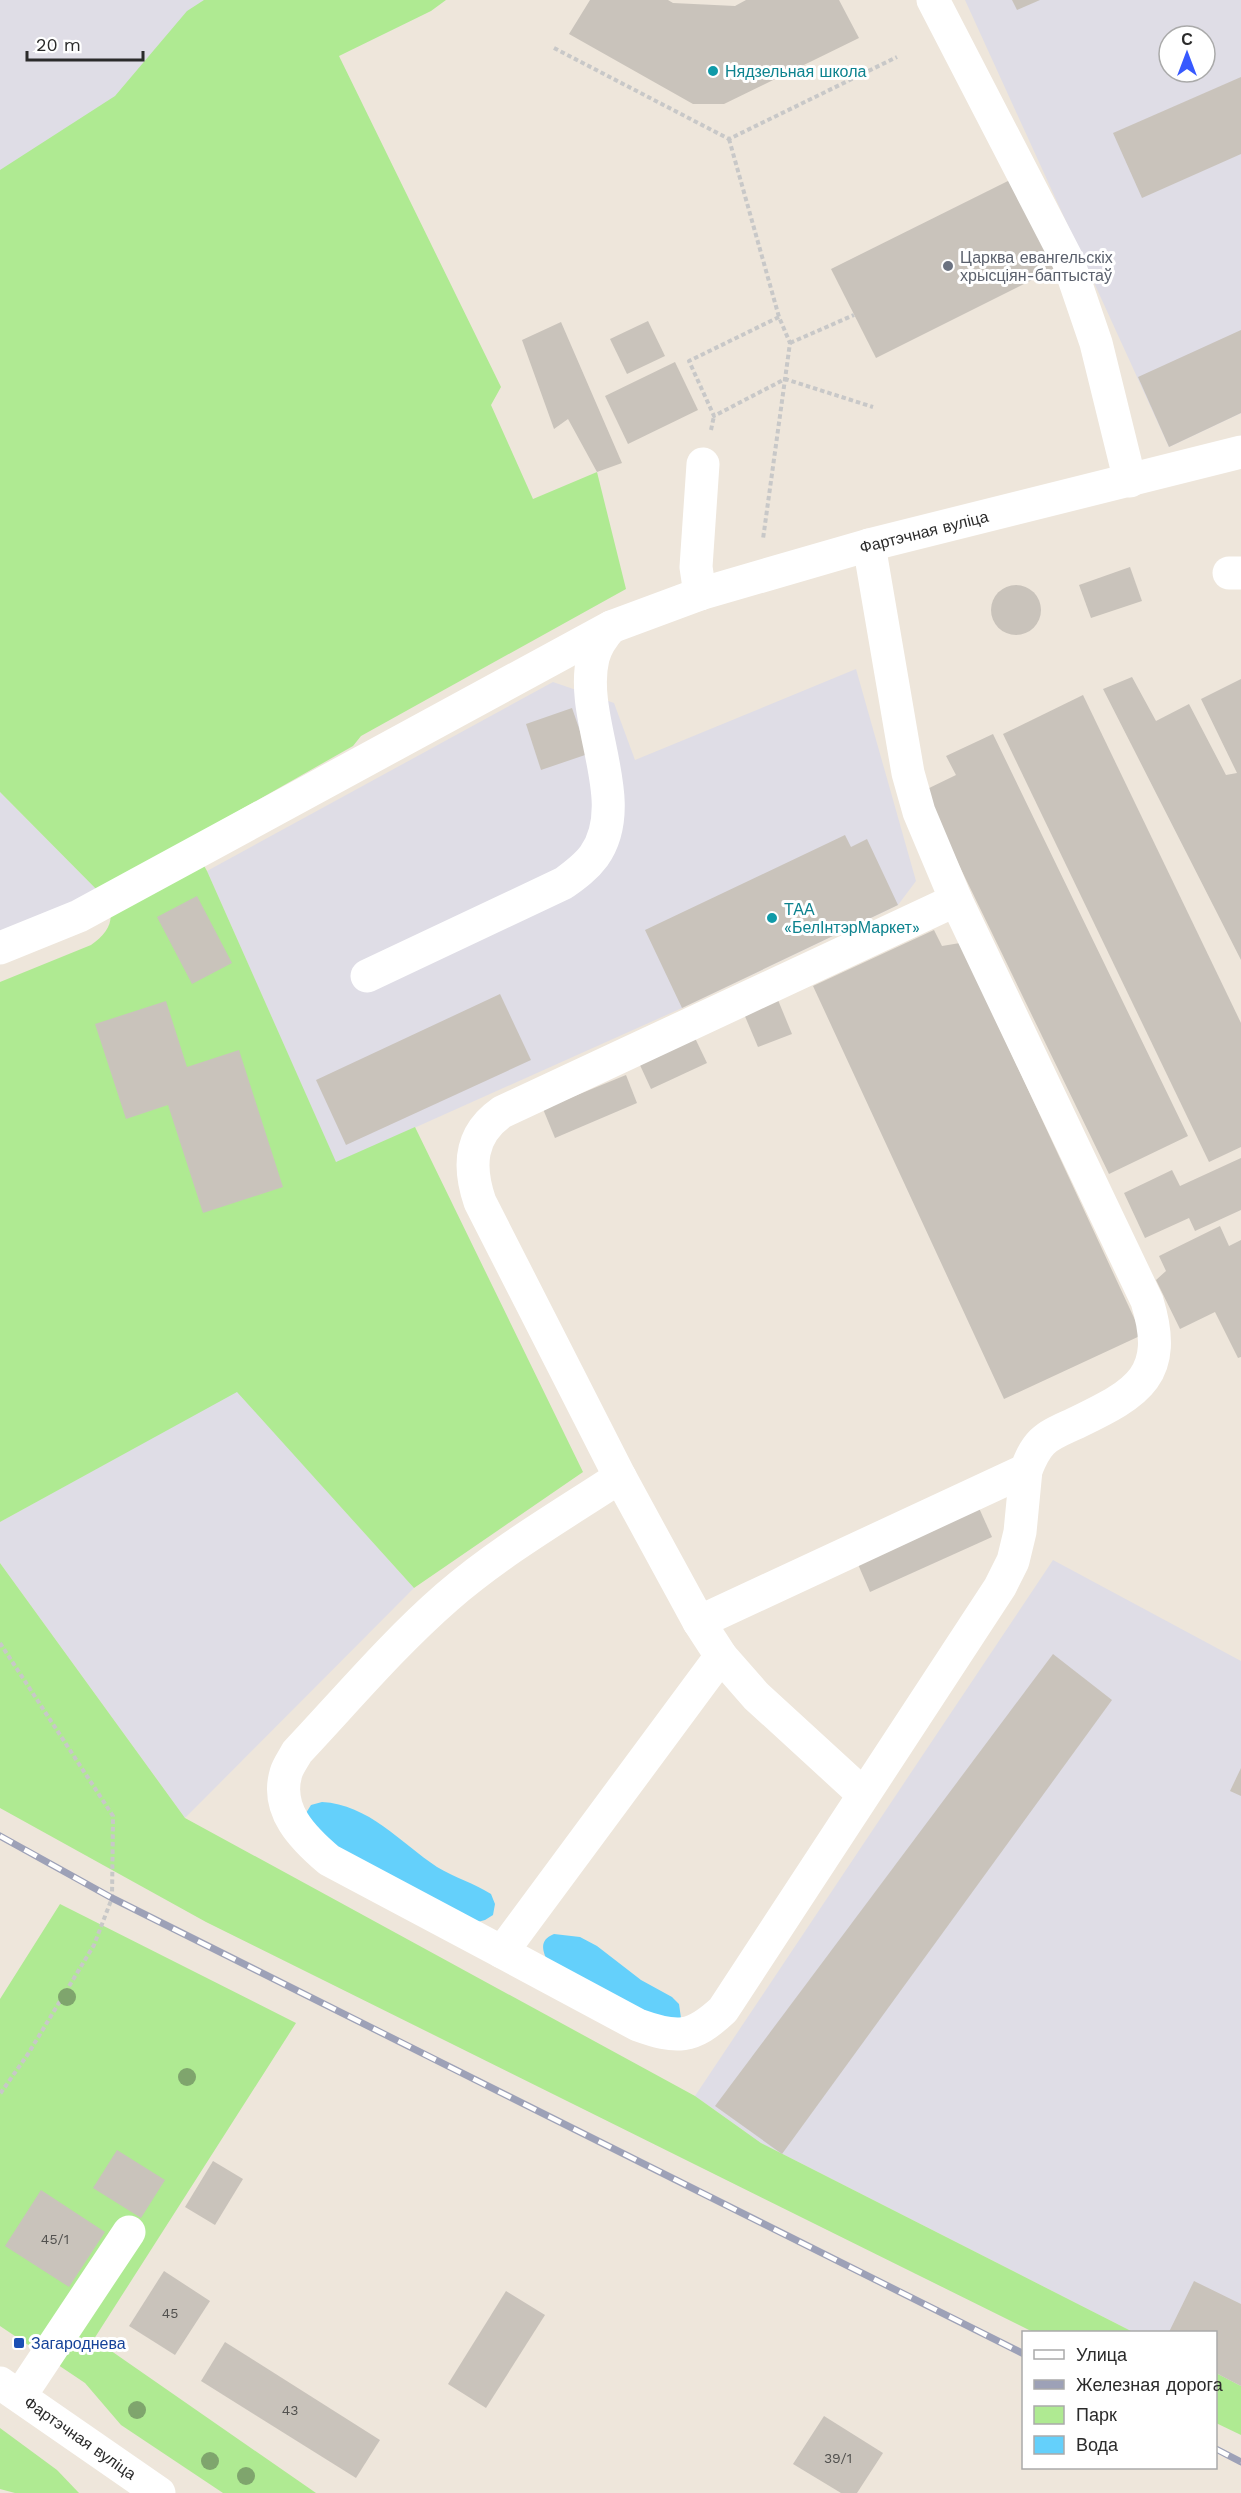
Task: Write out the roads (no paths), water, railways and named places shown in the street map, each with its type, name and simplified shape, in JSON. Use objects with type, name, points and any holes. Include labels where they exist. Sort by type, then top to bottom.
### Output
[{"type":"street","points":[[933,0],[1068,261],[1096,343],[1130,481]]},
{"type":"street","name":"Фартэчная вуліца","points":[[0,948],[79,916],[611,627],[700,594],[869,545],[1241,452]]},
{"type":"street","points":[[700,594],[696,567],[703,464]]},
{"type":"street","points":[[620,1477],[486,1566],[448,1596],[413,1629],[297,1752],[286,1773],[284,1800],[293,1824],[310,1844],[329,1860],[638,2025],[660,2033],[684,2035],[705,2028],[723,2010],[862,1794],[1005,1579],[1013,1561],[1020,1532],[1026,1470],[1033,1453],[1043,1441],[1117,1403],[1134,1390],[1149,1371],[1156,1346],[1154,1322],[1142,1290],[956,900],[919,812],[908,773],[869,545]]},
{"type":"street","points":[[367,976],[564,883],[579,872],[595,855],[604,835],[608,811],[590,693],[590,675],[593,656],[600,640],[611,627]]},
{"type":"street","points":[[862,1794],[756,1696],[721,1656],[699,1622],[620,1477],[480,1202],[473,1182],[472,1162],[478,1138],[488,1122],[501,1112],[956,900]]},
{"type":"street","points":[[699,1622],[1026,1470]]},
{"type":"street","points":[[501,1952],[721,1656]]},
{"type":"street","points":[[10,2390],[129,2232]]},
{"type":"street","name":"Фартэчная вуліца","points":[[10,2390],[159,2493]]},
{"type":"water","points":[[322,1802],[339,1804],[369,1817],[437,1867],[491,1894],[495,1904],[493,1915],[474,1923],[331,1851],[306,1813],[311,1805]]},
{"type":"water","points":[[554,1934],[580,1937],[597,1946],[641,1980],[672,1997],[679,2004],[681,2018],[667,2024],[546,1958],[543,1950],[544,1943]]},
{"type":"railway","points":[[0,1836],[112,1898],[1022,2353]]},
{"type":"railway","points":[[1217,2450],[1241,2462]]},
{"type":"place","name":"Нядзельная школа","points":[[713,71]]},
{"type":"place","name":"Царква евангельскіх хрысціян-баптыстаў","points":[[948,266]]},
{"type":"place","name":"ТАА «БелІнтэрМаркет»","points":[[772,918]]},
{"type":"place","name":"Загароднева","points":[[19,2343]]}]
